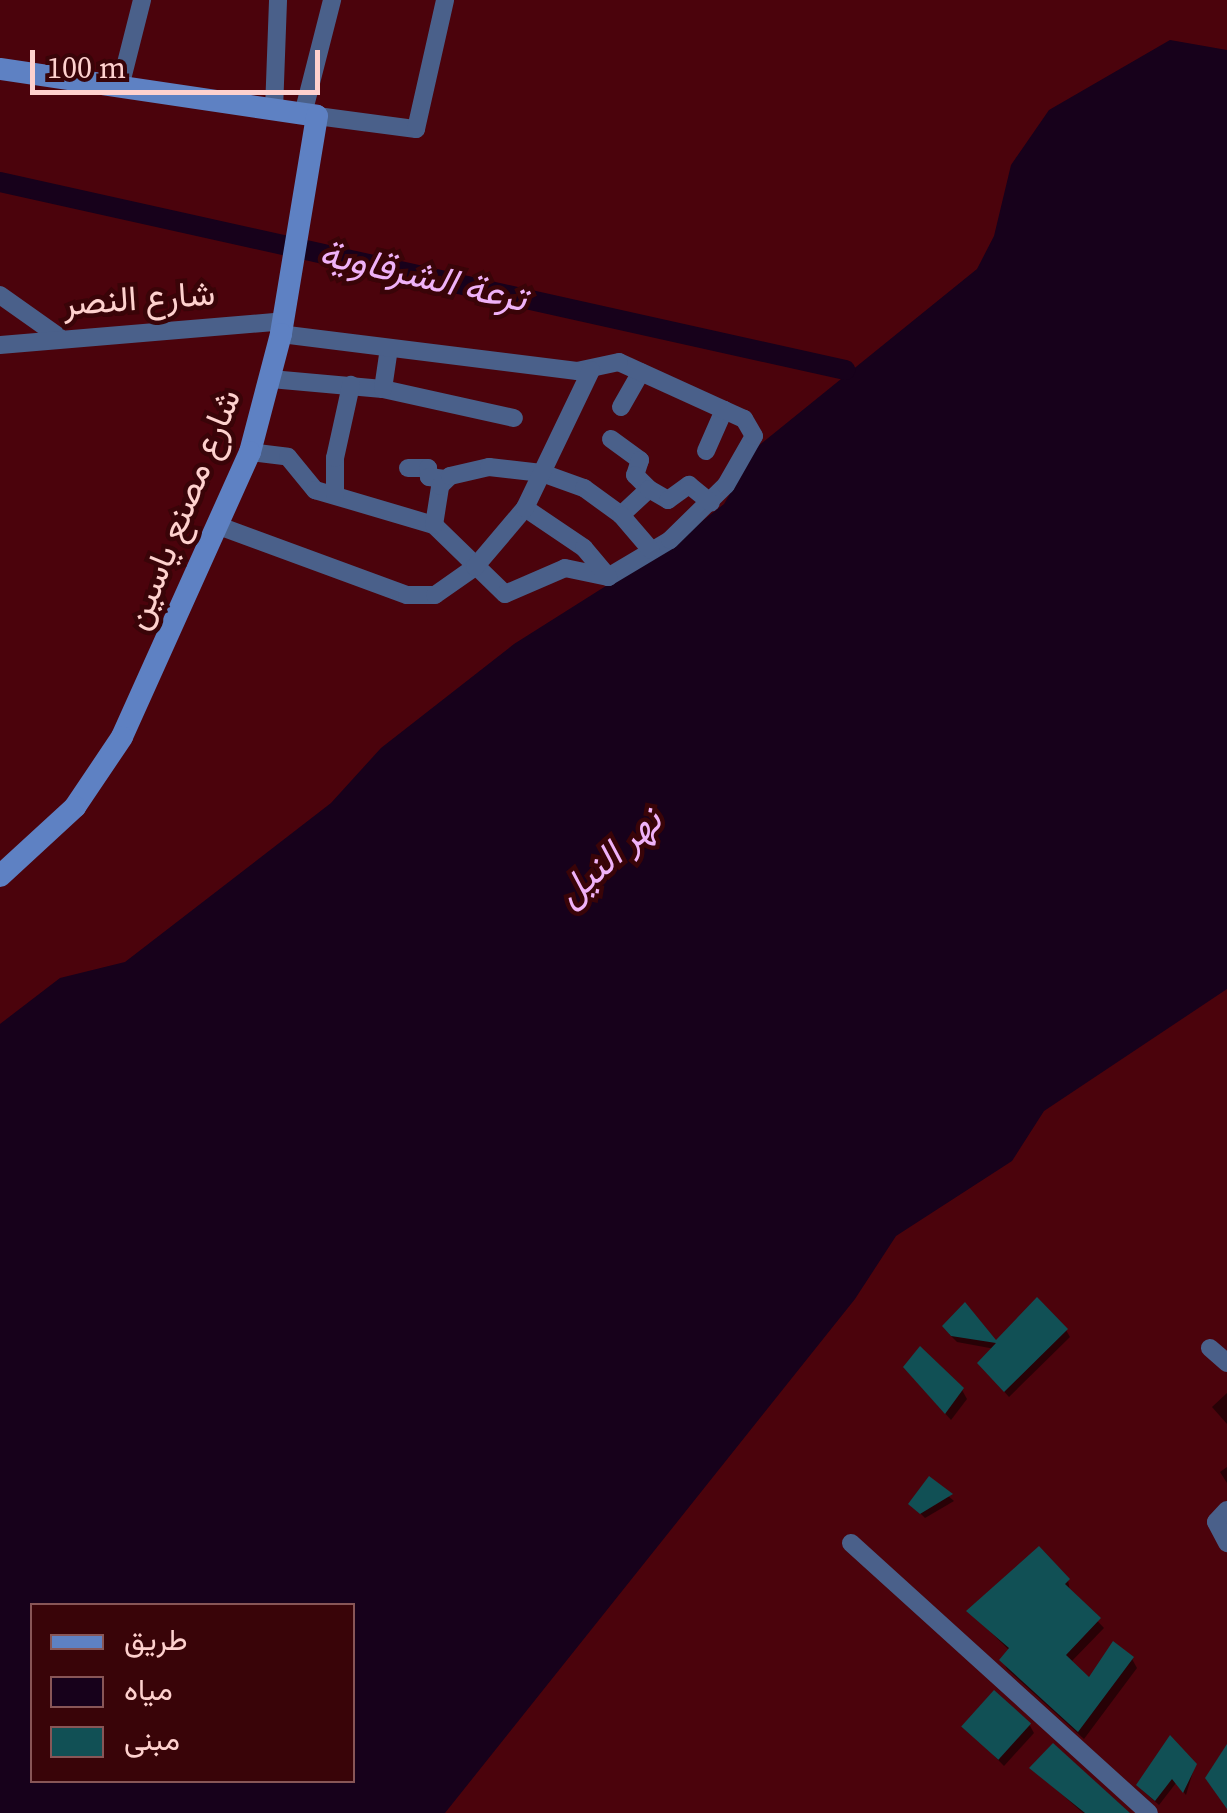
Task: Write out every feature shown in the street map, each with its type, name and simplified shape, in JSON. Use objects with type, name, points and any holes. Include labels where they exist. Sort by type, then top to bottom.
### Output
[{"type":"main road","points":[[0,69],[310,115]]},
{"type":"main road","name":"شارع مصنع ياسين","points":[[0,876],[46,838],[100,773],[219,526],[250,452],[282,328],[304,192],[310,115]]},
{"type":"street","points":[[120,87],[142,0]]},
{"type":"street","points":[[274,110],[278,0]]},
{"type":"street","points":[[332,0],[310,115],[416,129],[445,0]]},
{"type":"street","points":[[0,295],[58,336]]},
{"type":"street","name":"شارع النصر","points":[[0,345],[58,336],[282,328],[389,348],[591,370],[607,361],[724,410],[754,429],[740,465],[711,503]]},
{"type":"street","points":[[383,389],[389,348]]},
{"type":"street","points":[[219,526],[421,597],[447,590],[475,567],[525,508],[591,370]]},
{"type":"street","points":[[621,406],[641,372]]},
{"type":"street","points":[[271,379],[383,389],[514,418]]},
{"type":"street","points":[[335,495],[335,458],[351,384]]},
{"type":"street","points":[[706,450],[724,410]]},
{"type":"street","points":[[250,452],[288,457],[306,486],[434,525],[497,592],[510,594],[565,568],[608,578],[711,503],[689,484],[668,500],[649,489],[635,474],[640,460],[612,438]]},
{"type":"street","points":[[408,468],[445,478],[477,468],[542,473],[584,488],[621,514],[651,550]]},
{"type":"street","points":[[434,525],[445,478]]},
{"type":"street","points":[[621,514],[649,489]]},
{"type":"street","points":[[525,508],[570,536],[608,578]]},
{"type":"street","points":[[1210,1348],[1227,1363]]},
{"type":"street","points":[[1223,1540],[1216,1522],[1227,1510]]},
{"type":"street","points":[[852,1542],[1149,1813]]},
{"type":"water","name":"نهر النيل","points":[[1170,40],[1227,50],[1227,989],[1044,1111],[1012,1161],[896,1236],[855,1299],[445,1813],[0,1813],[0,1024],[60,978],[125,962],[331,803],[381,748],[514,644],[674,543],[724,504],[757,447],[977,269],[994,236],[1011,165],[1049,110]]},
{"type":"building","points":[[1037,1297],[1068,1329],[1004,1392],[977,1363],[996,1343],[951,1336],[942,1326],[965,1302],[996,1340]]},
{"type":"building","points":[[920,1346],[964,1388],[945,1414],[903,1367]]},
{"type":"building","points":[[929,1476],[953,1494],[920,1514],[908,1504]]},
{"type":"building","points":[[1039,1546],[1070,1579],[1065,1584],[1101,1618],[1066,1655],[1089,1677],[1113,1641],[1134,1657],[1078,1732],[999,1660],[1009,1648],[966,1611]]},
{"type":"building","points":[[994,1690],[1031,1723],[998,1760],[961,1726]]},
{"type":"building","points":[[1170,1735],[1197,1764],[1183,1793],[1172,1779],[1155,1801],[1136,1785]]},
{"type":"building","points":[[1053,1743],[1130,1813],[1085,1813],[1029,1768]]},
{"type":"building","points":[[1227,1744],[1227,1809],[1205,1778]]},
{"type":"waterway","name":"ترعة الشرقاوية","points":[[0,182],[845,370]]}]
